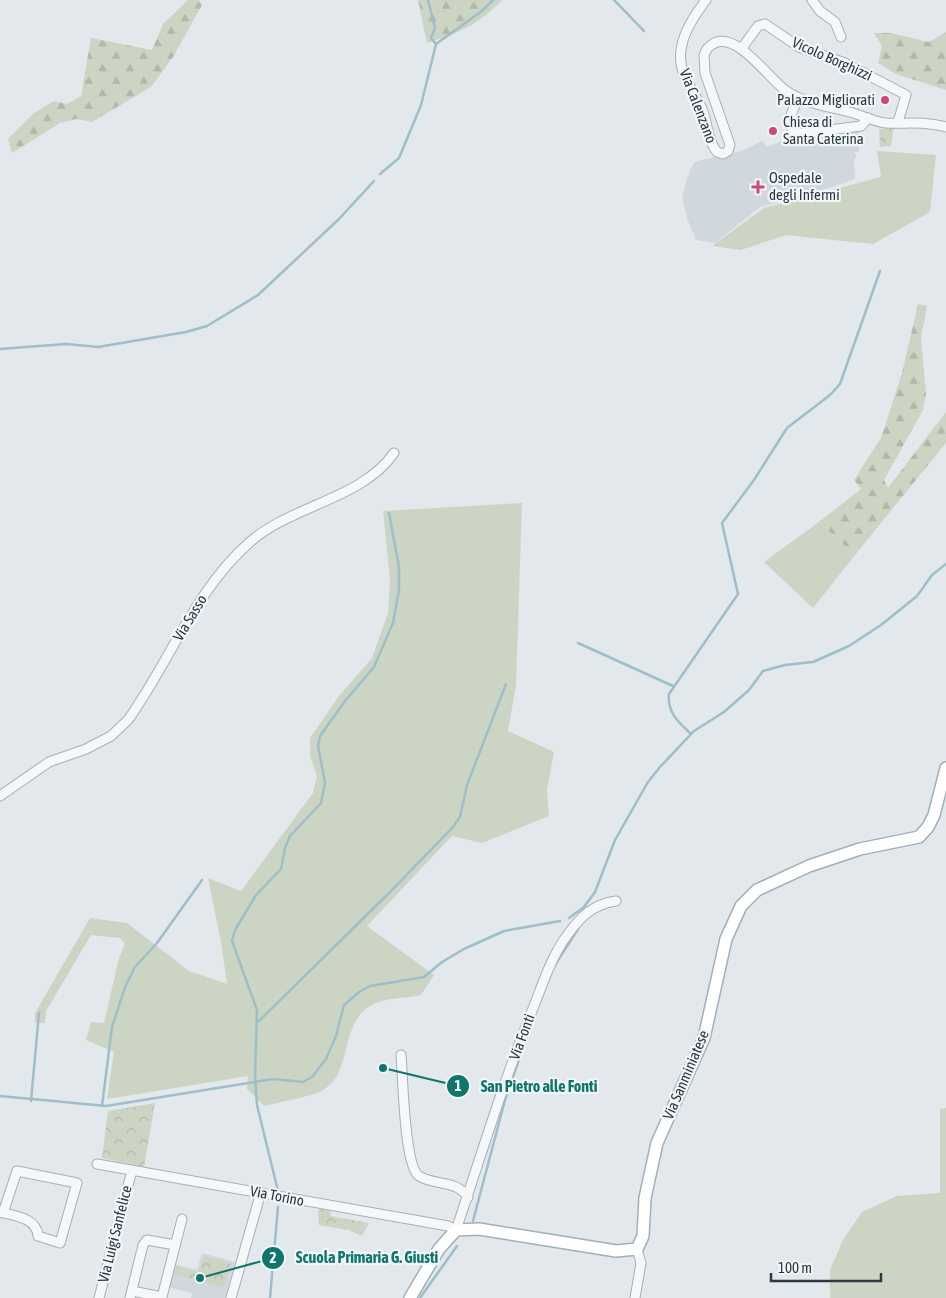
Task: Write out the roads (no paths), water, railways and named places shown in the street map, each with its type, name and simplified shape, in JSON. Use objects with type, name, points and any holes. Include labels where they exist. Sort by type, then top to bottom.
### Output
[{"type":"main road","name":"Via Sanminiatese","points":[[637,1249],[643,1236],[645,1198],[654,1152],[704,1038],[726,939],[741,906],[757,890],[802,869],[860,849],[914,840],[919,837],[928,827],[934,816],[946,768]]},
{"type":"main road","points":[[410,1298],[439,1249],[456,1230],[479,1229],[616,1251],[637,1249]]},
{"type":"street","name":"Via Calenzano","points":[[706,0],[684,35],[681,60],[684,73],[702,109],[713,147],[717,152],[723,154],[728,151],[730,145],[729,136],[705,73],[704,55],[710,45],[716,42],[723,42],[742,48]]},
{"type":"street","points":[[812,0],[820,12],[835,22],[842,37]]},
{"type":"street","name":"Vicolo Borghizzi","points":[[742,48],[758,26],[765,24],[799,47],[816,55],[845,63],[906,95],[898,122]]},
{"type":"street","points":[[742,48],[778,86],[798,98],[885,123],[920,122],[946,127]]},
{"type":"street","points":[[798,98],[791,115],[790,125],[797,134],[861,126],[868,118]]},
{"type":"street","name":"Via Sasso","points":[[0,796],[49,762],[86,749],[111,736],[128,720],[217,575],[251,540],[291,516],[368,480],[386,466],[394,453]]},
{"type":"street","name":"Via Fonti","points":[[456,1230],[521,1037],[548,972],[567,935],[586,912],[600,904],[616,901]]},
{"type":"street","points":[[401,1055],[405,1122],[412,1164],[416,1174],[424,1179],[458,1187],[468,1197]]},
{"type":"street","name":"Via Torino","points":[[97,1164],[448,1226],[456,1230]]},
{"type":"street","name":"Via Luigi Sanfelice","points":[[99,1298],[132,1170]]},
{"type":"street","points":[[17,1172],[76,1183],[60,1243],[38,1236],[38,1229],[32,1222],[2,1213],[17,1172]]},
{"type":"street","points":[[230,1298],[262,1192]]},
{"type":"street","points":[[175,1245],[147,1240],[143,1245],[131,1294],[162,1297],[182,1219]]},
{"type":"street","points":[[636,1298],[641,1263],[637,1249]]},
{"type":"waterway","points":[[380,174],[399,158],[421,105],[436,44],[431,38],[435,28],[428,0]]},
{"type":"waterway","points":[[436,44],[482,11],[493,0]]},
{"type":"waterway","points":[[614,0],[644,31]]},
{"type":"waterway","points":[[0,349],[66,344],[98,347],[186,332],[207,326],[258,295],[339,219],[374,181]]},
{"type":"waterway","points":[[691,734],[678,721],[672,711],[669,694],[738,594],[722,523],[754,480],[787,428],[830,395],[840,384],[880,271]]},
{"type":"waterway","points":[[278,1191],[257,1105],[255,1076],[257,1010],[232,941],[235,930],[256,895],[281,869],[285,848],[290,836],[321,803],[325,783],[318,746],[320,736],[345,701],[374,667],[393,623],[399,590],[399,567],[389,513]]},
{"type":"waterway","points":[[569,918],[584,907],[595,892],[615,840],[648,782],[694,731],[724,712],[749,690],[763,671],[785,665],[813,662],[849,646],[881,625],[917,596],[932,575],[946,564]]},
{"type":"waterway","points":[[578,643],[673,686]]},
{"type":"waterway","points":[[259,1021],[453,827],[460,817],[467,785],[506,684]]},
{"type":"waterway","points":[[102,1106],[112,1027],[125,987],[135,967],[157,943],[202,880]]},
{"type":"waterway","points":[[0,1096],[106,1106],[273,1079],[303,1082],[312,1077],[326,1059],[336,1036],[344,1005],[359,992],[370,986],[424,977],[442,962],[464,949],[504,931],[560,921]]},
{"type":"waterway","points":[[553,968],[578,929]]},
{"type":"waterway","points":[[31,1101],[39,1013]]},
{"type":"waterway","points":[[473,1221],[505,1100],[527,1036]]},
{"type":"waterway","points":[[270,1298],[278,1207]]},
{"type":"waterway","points":[[420,1298],[457,1246]]},
{"type":"place","name":"Palazzo Migliorati","points":[[885,100]]},
{"type":"place","name":"Chiesa di Santa Caterina","points":[[773,131]]},
{"type":"place","name":"Ospedale degli Infermi","points":[[758,187]]},
{"type":"place","name":"San Pietro alle Fonti","points":[[383,1068]]},
{"type":"place","name":"Scuola Primaria G. Giusti","points":[[200,1278]]}]
